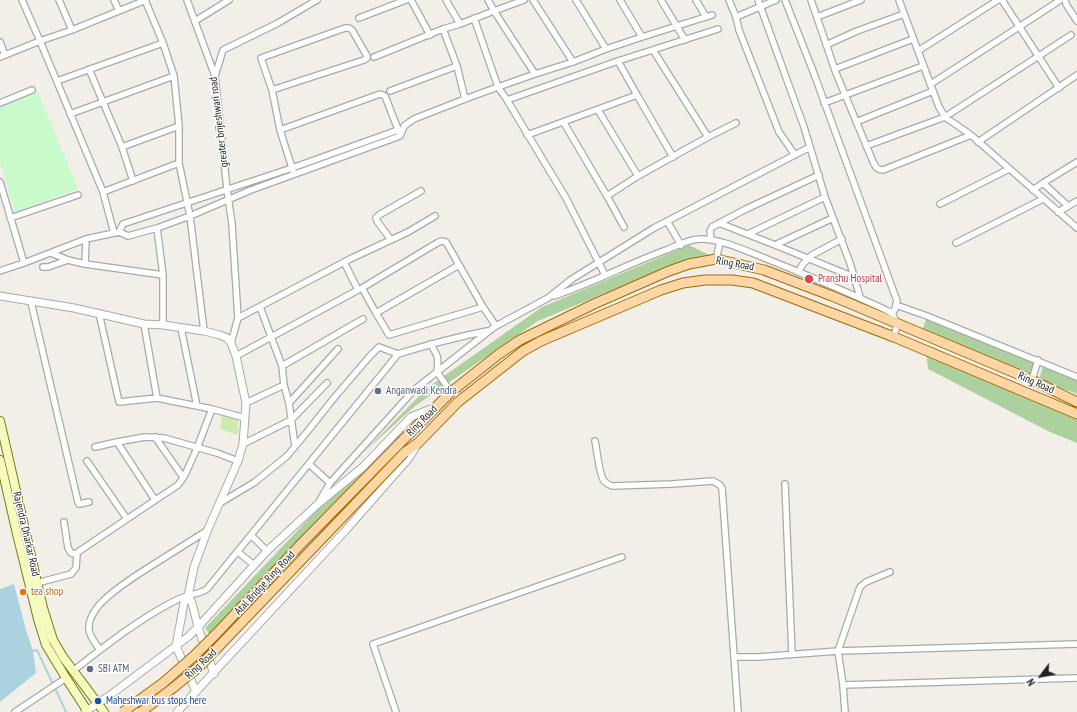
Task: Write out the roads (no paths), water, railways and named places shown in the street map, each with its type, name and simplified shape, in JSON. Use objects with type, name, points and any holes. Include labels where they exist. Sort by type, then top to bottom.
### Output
[{"type":"main road","name":"Ring Road","points":[[398,444],[451,392],[499,354],[520,340],[594,304],[669,271],[690,264],[716,259],[764,270],[832,296],[1032,380],[1077,402]]},
{"type":"main road","name":"Ring Road","points":[[141,712],[173,688],[209,657],[404,453],[418,443],[458,402],[523,351],[541,341],[661,290],[683,283],[705,280],[732,280],[753,283],[894,337],[1077,414]]},
{"type":"main road","name":"Rajendra Dharkar Road","points":[[0,421],[43,608],[53,640],[63,657],[104,712]]},
{"type":"main road","name":"Atal Bridge Ring Road","points":[[123,712],[163,683],[217,633],[398,444]]},
{"type":"main road","name":"Rajendra Dharkar Road","points":[[0,460],[16,534],[46,645],[86,712]]},
{"type":"street","points":[[22,0],[103,192],[117,232]]},
{"type":"street","points":[[59,0],[72,30]]},
{"type":"street","points":[[114,0],[119,12]]},
{"type":"street","points":[[0,42],[3,56],[119,12],[145,0],[163,43],[174,76],[179,126],[179,163],[190,216],[204,331]]},
{"type":"street","name":"greater brijeshwari road","points":[[187,0],[215,76],[232,224],[238,318],[231,343]]},
{"type":"street","points":[[195,21],[229,0]]},
{"type":"street","points":[[215,76],[224,50],[317,0]]},
{"type":"street","points":[[359,18],[406,0]]},
{"type":"street","points":[[411,0],[430,35]]},
{"type":"street","points":[[446,0],[460,24]]},
{"type":"street","points":[[488,0],[535,74]]},
{"type":"street","points":[[374,57],[443,29],[524,0]]},
{"type":"street","points":[[533,0],[573,62]]},
{"type":"street","points":[[576,0],[606,49]]},
{"type":"street","points":[[620,0],[642,37]]},
{"type":"street","points":[[661,0],[685,40]]},
{"type":"street","points":[[0,271],[86,238],[117,232],[128,236],[157,228],[400,132],[414,118],[606,49],[709,16],[696,0]]},
{"type":"street","points":[[729,0],[736,17],[739,30],[779,132],[794,155]]},
{"type":"street","points":[[758,0],[804,127],[825,196],[842,239],[860,297]]},
{"type":"street","points":[[736,17],[776,0]]},
{"type":"street","points":[[785,0],[897,301],[895,310],[892,313]]},
{"type":"street","points":[[811,0],[845,96],[876,168],[883,170],[971,135]]},
{"type":"street","points":[[817,17],[861,0]]},
{"type":"street","points":[[899,0],[932,91],[945,117],[971,135],[1077,228]]},
{"type":"street","points":[[918,51],[998,0]]},
{"type":"street","points":[[1002,0],[1059,88]]},
{"type":"street","points":[[930,84],[1059,0]]},
{"type":"street","points":[[1065,0],[1077,22]]},
{"type":"street","points":[[826,45],[904,14]]},
{"type":"street","points":[[474,18],[498,87],[566,198],[605,275]]},
{"type":"street","points":[[272,90],[364,60],[367,56],[352,30],[350,28],[346,28],[261,58],[272,90],[280,130],[294,175]]},
{"type":"street","points":[[443,29],[457,66],[465,99]]},
{"type":"street","points":[[507,100],[618,61],[718,29]]},
{"type":"street","points":[[866,146],[945,117],[1071,36]]},
{"type":"street","points":[[835,69],[913,39]]},
{"type":"street","points":[[57,81],[163,43]]},
{"type":"street","points":[[653,50],[708,138]]},
{"type":"street","points":[[618,61],[673,157]]},
{"type":"street","points":[[390,91],[457,66]]},
{"type":"street","points":[[824,103],[923,66]]},
{"type":"street","points":[[89,69],[122,147],[133,181]]},
{"type":"street","points":[[70,114],[174,76]]},
{"type":"street","points":[[978,142],[1077,76]]},
{"type":"street","points":[[0,103],[32,90]]},
{"type":"street","points":[[856,122],[932,91]]},
{"type":"street","points":[[280,130],[380,94],[385,96],[400,132]]},
{"type":"street","points":[[528,135],[637,95]]},
{"type":"street","points":[[598,110],[638,176]]},
{"type":"street","points":[[564,123],[608,196],[624,227]]},
{"type":"street","points":[[608,196],[638,176],[736,123]]},
{"type":"street","points":[[122,147],[179,126]]},
{"type":"street","points":[[117,232],[124,224],[400,132]]},
{"type":"street","points":[[548,298],[572,279],[654,228],[810,147]]},
{"type":"street","points":[[1033,190],[1077,162]]},
{"type":"street","points":[[103,192],[179,163]]},
{"type":"street","points":[[940,204],[1009,169]]},
{"type":"street","points":[[711,240],[710,231],[712,227],[746,209],[819,175]]},
{"type":"street","points":[[0,182],[24,263]]},
{"type":"street","points":[[250,182],[251,190]]},
{"type":"street","points":[[1043,184],[1068,206]]},
{"type":"street","points":[[391,240],[376,218],[378,215],[421,191]]},
{"type":"street","points":[[10,218],[78,195]]},
{"type":"street","points":[[748,234],[825,196]]},
{"type":"street","points":[[956,243],[1043,199]]},
{"type":"street","points":[[1058,212],[1077,200]]},
{"type":"street","points":[[238,318],[344,262],[408,232],[435,216]]},
{"type":"street","points":[[776,245],[834,218]]},
{"type":"street","points":[[667,221],[680,245]]},
{"type":"street","points":[[719,223],[854,277]]},
{"type":"street","points":[[157,228],[163,276],[163,325]]},
{"type":"street","points":[[85,264],[86,238]]},
{"type":"street","points":[[798,272],[808,258],[842,239]]},
{"type":"street","points":[[319,503],[330,483],[414,390],[496,326],[548,298],[576,288],[691,240],[711,240],[746,250],[860,297],[892,313],[897,324],[894,337]]},
{"type":"street","points":[[483,307],[389,335],[362,288],[436,243],[441,241],[446,242],[483,307],[496,326]]},
{"type":"street","points":[[716,259],[720,242]]},
{"type":"street","points":[[51,252],[68,260],[85,264],[163,276]]},
{"type":"street","points":[[43,267],[48,267],[68,260]]},
{"type":"street","points":[[236,356],[358,290],[344,262]]},
{"type":"street","points":[[376,313],[459,265]]},
{"type":"street","points":[[0,296],[74,308],[144,324],[163,325],[204,331],[227,338],[231,343],[236,356],[246,403],[243,444],[238,461],[208,529],[194,566],[188,596],[184,603],[176,646],[196,692]]},
{"type":"street","points":[[31,302],[78,502],[79,504],[89,502]]},
{"type":"street","points":[[896,305],[1038,360],[1077,377]]},
{"type":"street","points":[[260,307],[282,366],[295,446]]},
{"type":"street","points":[[99,313],[119,402],[157,398],[212,409],[245,418]]},
{"type":"street","points":[[282,366],[364,318]]},
{"type":"street","points":[[144,324],[157,398]]},
{"type":"street","points":[[181,328],[197,406]]},
{"type":"street","points":[[74,670],[151,614],[175,601],[201,592],[207,588],[238,552],[398,354],[469,334],[489,331]]},
{"type":"street","points":[[430,344],[437,353],[437,372],[451,392]]},
{"type":"street","points":[[220,503],[256,482],[287,456],[334,398],[379,347],[398,354]]},
{"type":"street","points":[[289,404],[338,348]]},
{"type":"street","points":[[1032,380],[1038,360]]},
{"type":"street","points":[[243,444],[291,420],[327,383]]},
{"type":"street","points":[[246,403],[284,384]]},
{"type":"street","points":[[86,712],[176,646],[198,627],[267,550],[363,466],[411,417],[433,408]]},
{"type":"street","points":[[64,522],[68,548],[71,553],[77,554],[178,485],[197,448],[212,409]]},
{"type":"street","points":[[95,447],[145,437],[155,437],[164,438],[217,453],[238,461]]},
{"type":"street","points":[[155,437],[183,477]]},
{"type":"street","points":[[595,441],[602,477],[609,485],[672,484],[714,481],[722,488],[738,712]]},
{"type":"street","points":[[117,442],[155,500]]},
{"type":"street","points":[[177,712],[346,531],[409,458],[418,443]]},
{"type":"street","points":[[88,460],[127,519]]},
{"type":"street","points":[[309,464],[330,483]]},
{"type":"street","points":[[784,484],[792,654]]},
{"type":"street","points":[[100,650],[90,633],[89,628],[94,613],[104,600],[134,577],[208,529]]},
{"type":"street","points":[[251,535],[267,550]]},
{"type":"street","points":[[238,552],[254,565]]},
{"type":"street","points":[[37,583],[71,574],[76,568],[77,554]]},
{"type":"street","points":[[396,712],[373,644],[622,558]]},
{"type":"street","points":[[846,712],[838,651],[860,587],[866,582],[890,572]]},
{"type":"street","points":[[188,596],[192,603],[198,627],[214,674]]},
{"type":"street","points":[[734,657],[758,657],[838,651],[1077,644]]},
{"type":"street","points":[[15,712],[66,678]]},
{"type":"street","points":[[843,685],[1077,678]]},
{"type":"water","points":[[14,584],[33,651],[36,673],[0,702],[0,589]]},
{"type":"waterway","points":[[33,651],[37,650],[66,712]]},
{"type":"place","name":"Pranshu Hospital","points":[[809,279]]},
{"type":"place","name":"Anganwadi Kendra","points":[[378,391]]},
{"type":"place","name":"tea shop","points":[[23,592]]},
{"type":"place","name":"SBI ATM","points":[[90,669]]},
{"type":"place","name":"Maheshwar bus stops here","points":[[98,701]]}]
